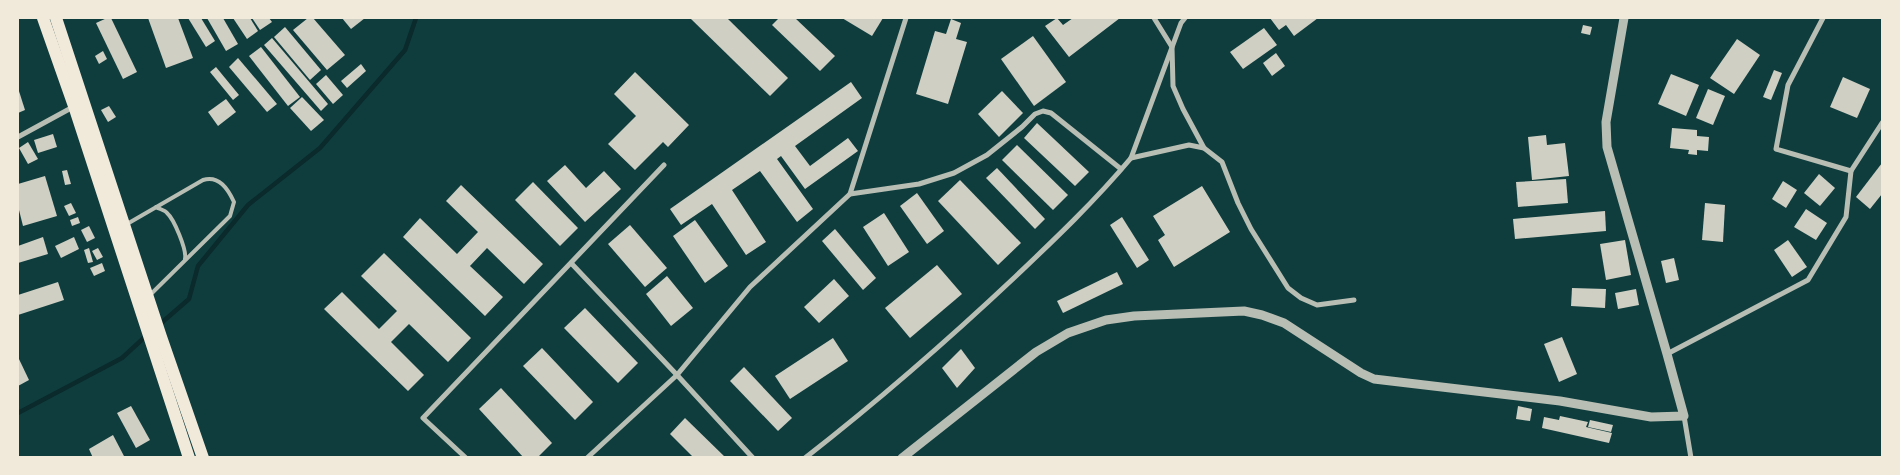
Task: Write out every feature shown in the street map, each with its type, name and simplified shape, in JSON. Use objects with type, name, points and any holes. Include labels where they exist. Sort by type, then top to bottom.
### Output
[{"type":"highway","points":[[43,18],[79,104],[125,225],[149,297],[151,323]]},
{"type":"highway","points":[[56,18],[79,104],[151,323],[189,458]]},
{"type":"highway","points":[[156,340],[204,458]]},
{"type":"street","points":[[587,458],[677,374],[750,287],[850,194],[906,18]]},
{"type":"street","points":[[1154,18],[1172,47],[1173,86],[1183,109],[1204,148],[1222,162],[1238,203],[1251,229],[1288,288],[1301,298],[1317,305],[1354,300]]},
{"type":"street","points":[[805,458],[875,403],[988,303],[1080,216],[1131,158],[1181,23],[1185,18]]},
{"type":"street","points":[[1624,18],[1606,122],[1607,147],[1684,416],[1691,458]]},
{"type":"street","points":[[1823,18],[1788,85],[1776,148],[1851,171]]},
{"type":"street","points":[[18,136],[79,104]]},
{"type":"street","points":[[850,194],[919,184],[954,173],[987,156],[1035,114],[1043,111],[1051,113],[1121,169]]},
{"type":"street","points":[[1667,354],[1808,280],[1846,217],[1851,171],[1882,123]]},
{"type":"street","points":[[1131,158],[1189,145],[1204,148]]},
{"type":"street","points":[[466,458],[423,418],[664,165]]},
{"type":"street","points":[[571,263],[677,374],[753,458]]},
{"type":"street","points":[[902,458],[1036,352],[1068,333],[1106,320],[1134,316],[1244,312],[1262,315],[1284,323],[1361,373],[1374,379],[1560,401],[1651,417],[1684,416]]},
{"type":"lane","points":[[125,225],[210,178],[229,190],[234,202],[230,216],[149,297]]},
{"type":"lane","points":[[156,207],[167,212],[172,219],[185,249],[185,259]]},
{"type":"building","points":[[111,18],[137,72],[123,79],[96,23]]},
{"type":"building","points":[[148,18],[178,18],[193,58],[166,68]]},
{"type":"building","points":[[188,18],[201,18],[215,41],[206,47]]},
{"type":"building","points":[[207,18],[223,18],[238,44],[226,51]]},
{"type":"building","points":[[233,18],[250,18],[258,31],[247,39]]},
{"type":"building","points":[[252,18],[269,18],[272,22],[260,30]]},
{"type":"building","points":[[308,18],[313,18],[345,55],[327,70],[293,30]]},
{"type":"building","points":[[342,18],[365,18],[351,29]]},
{"type":"building","points":[[690,18],[727,18],[788,78],[770,96]]},
{"type":"building","points":[[779,18],[795,18],[835,56],[820,71],[772,25]]},
{"type":"building","points":[[842,18],[883,18],[872,36]]},
{"type":"building","points":[[1057,18],[1063,25],[1073,18],[1120,18],[1069,57],[1045,26]]},
{"type":"building","points":[[1270,18],[1318,18],[1294,36],[1286,25],[1279,30]]},
{"type":"building","points":[[951,19],[961,23],[956,39],[967,42],[948,104],[916,94],[935,31],[946,34]]},
{"type":"building","points":[[1583,25],[1592,27],[1590,35],[1581,33]]},
{"type":"building","points":[[285,27],[321,70],[310,80],[274,37]]},
{"type":"building","points":[[1264,28],[1277,45],[1243,69],[1230,52]]},
{"type":"building","points":[[1033,36],[1066,82],[1034,106],[1001,59]]},
{"type":"building","points":[[272,38],[328,104],[321,111],[264,45]]},
{"type":"building","points":[[1737,39],[1760,55],[1734,94],[1710,78]]},
{"type":"building","points":[[261,47],[300,97],[288,106],[249,56]]},
{"type":"building","points":[[103,51],[107,59],[99,64],[95,56]]},
{"type":"building","points":[[1276,53],[1285,66],[1272,76],[1263,63]]},
{"type":"building","points":[[238,58],[277,104],[267,112],[229,67]]},
{"type":"building","points":[[361,64],[366,71],[347,88],[341,81]]},
{"type":"building","points":[[216,67],[239,95],[233,100],[210,72]]},
{"type":"building","points":[[1774,70],[1782,73],[1771,100],[1763,97]]},
{"type":"building","points":[[635,72],[689,125],[668,147],[663,142],[635,170],[608,144],[636,116],[614,94]]},
{"type":"building","points":[[1671,74],[1699,85],[1686,116],[1658,104]]},
{"type":"building","points":[[326,75],[343,95],[333,104],[316,84]]},
{"type":"building","points":[[1843,77],[1870,89],[1857,118],[1830,107]]},
{"type":"building","points":[[851,82],[862,98],[795,146],[810,166],[848,138],[858,151],[805,189],[781,156],[777,159],[813,209],[797,222],[760,171],[732,190],[766,242],[746,255],[712,204],[681,225],[670,209]]},
{"type":"building","points":[[18,88],[25,110],[18,113]]},
{"type":"building","points":[[1708,89],[1725,96],[1713,125],[1696,118]]},
{"type":"building","points":[[1002,91],[1023,113],[999,137],[978,114]]},
{"type":"building","points":[[302,97],[324,120],[311,131],[290,108]]},
{"type":"building","points":[[226,99],[236,112],[218,126],[208,112]]},
{"type":"building","points":[[109,106],[116,117],[108,122],[101,110]]},
{"type":"building","points":[[1037,123],[1089,172],[1075,186],[1024,138]]},
{"type":"building","points":[[1672,128],[1697,130],[1697,136],[1709,137],[1708,151],[1697,150],[1697,155],[1688,154],[1689,150],[1670,148]]},
{"type":"building","points":[[53,134],[57,147],[38,153],[34,140]]},
{"type":"building","points":[[1546,135],[1547,145],[1565,143],[1569,176],[1532,180],[1528,137]]},
{"type":"building","points":[[28,142],[38,159],[28,164],[19,148]]},
{"type":"building","points":[[1017,145],[1068,195],[1053,210],[1002,160]]},
{"type":"building","points":[[1882,163],[1882,194],[1870,209],[1856,197]]},
{"type":"building","points":[[565,165],[586,188],[604,171],[621,189],[585,222],[547,181]]},
{"type":"building","points":[[997,168],[1045,219],[1035,229],[986,178]]},
{"type":"building","points":[[67,170],[71,184],[65,185],[62,171]]},
{"type":"building","points":[[1819,174],[1835,188],[1820,206],[1804,193]]},
{"type":"building","points":[[45,176],[57,216],[23,226],[18,206],[18,184]]},
{"type":"building","points":[[1566,179],[1568,203],[1518,207],[1516,182]]},
{"type":"building","points":[[960,180],[1021,243],[998,265],[938,201]]},
{"type":"building","points":[[1783,181],[1797,190],[1786,208],[1772,199]]},
{"type":"building","points":[[533,182],[578,228],[560,246],[515,200]]},
{"type":"building","points":[[461,185],[543,264],[524,284],[487,248],[470,266],[503,297],[485,316],[403,237],[420,218],[457,254],[478,232],[446,201]]},
{"type":"building","points":[[1202,186],[1230,232],[1174,267],[1158,240],[1165,235],[1153,216]]},
{"type":"building","points":[[917,193],[944,231],[927,244],[900,206]]},
{"type":"building","points":[[71,203],[76,213],[69,216],[64,206]]},
{"type":"building","points":[[1705,203],[1725,205],[1723,242],[1702,240]]},
{"type":"building","points":[[1806,209],[1827,223],[1816,240],[1794,227]]},
{"type":"building","points":[[1605,211],[1606,231],[1515,239],[1513,219]]},
{"type":"building","points":[[884,213],[909,252],[888,266],[863,227]]},
{"type":"building","points":[[78,217],[80,223],[72,226],[70,220]]},
{"type":"building","points":[[1122,217],[1149,260],[1137,268],[1110,225]]},
{"type":"building","points":[[695,220],[728,266],[705,283],[673,236]]},
{"type":"building","points":[[630,225],[667,268],[645,287],[608,244]]},
{"type":"building","points":[[89,226],[95,238],[87,242],[81,230]]},
{"type":"building","points":[[835,229],[876,278],[863,290],[822,241]]},
{"type":"building","points":[[43,237],[48,254],[18,263],[18,246]]},
{"type":"building","points":[[74,237],[79,249],[61,258],[55,246]]},
{"type":"building","points":[[1625,240],[1631,275],[1606,280],[1600,244]]},
{"type":"building","points":[[1788,240],[1807,267],[1792,277],[1774,250]]},
{"type":"building","points":[[89,248],[93,262],[88,263],[84,250]]},
{"type":"building","points":[[98,248],[103,257],[97,260],[92,251]]},
{"type":"building","points":[[384,253],[471,338],[448,362],[409,324],[391,342],[424,375],[408,391],[324,309],[342,292],[379,329],[397,311],[361,276]]},
{"type":"building","points":[[1674,258],[1679,280],[1666,283],[1661,261]]},
{"type":"building","points":[[102,263],[105,271],[94,276],[90,268]]},
{"type":"building","points":[[937,265],[962,294],[910,338],[885,308]]},
{"type":"building","points":[[1117,272],[1123,284],[1063,313],[1057,301]]},
{"type":"building","points":[[667,276],[693,308],[671,326],[646,294]]},
{"type":"building","points":[[834,279],[849,296],[819,323],[804,307]]},
{"type":"building","points":[[58,282],[64,300],[18,315],[18,295]]},
{"type":"building","points":[[1572,288],[1606,289],[1605,308],[1571,306]]},
{"type":"building","points":[[1636,289],[1639,305],[1618,309],[1615,293]]},
{"type":"building","points":[[585,308],[638,363],[618,383],[564,328]]},
{"type":"building","points":[[1562,337],[1577,374],[1559,382],[1544,344]]},
{"type":"building","points":[[833,338],[848,361],[790,399],[775,376]]},
{"type":"building","points":[[542,348],[593,402],[575,420],[523,366]]},
{"type":"building","points":[[961,349],[975,368],[957,388],[942,368]]},
{"type":"building","points":[[18,357],[29,380],[18,386]]},
{"type":"building","points":[[744,367],[792,418],[778,431],[730,381]]},
{"type":"building","points":[[501,388],[552,443],[537,458],[524,458],[479,409]]},
{"type":"building","points":[[131,406],[150,440],[136,448],[117,413]]},
{"type":"building","points":[[1518,406],[1532,409],[1530,421],[1516,419]]},
{"type":"building","points":[[1560,416],[1588,422],[1586,427],[1612,433],[1609,443],[1542,428],[1544,417],[1559,420]]},
{"type":"building","points":[[685,418],[726,458],[694,458],[670,434]]},
{"type":"building","points":[[1590,420],[1613,425],[1611,432],[1588,427]]},
{"type":"building","points":[[113,435],[125,458],[93,458],[89,449]]},
{"type":"waterway","points":[[159,325],[189,299],[198,266],[248,205],[320,148],[405,50],[416,18]]},
{"type":"waterway","points":[[18,413],[122,358],[147,335]]}]
